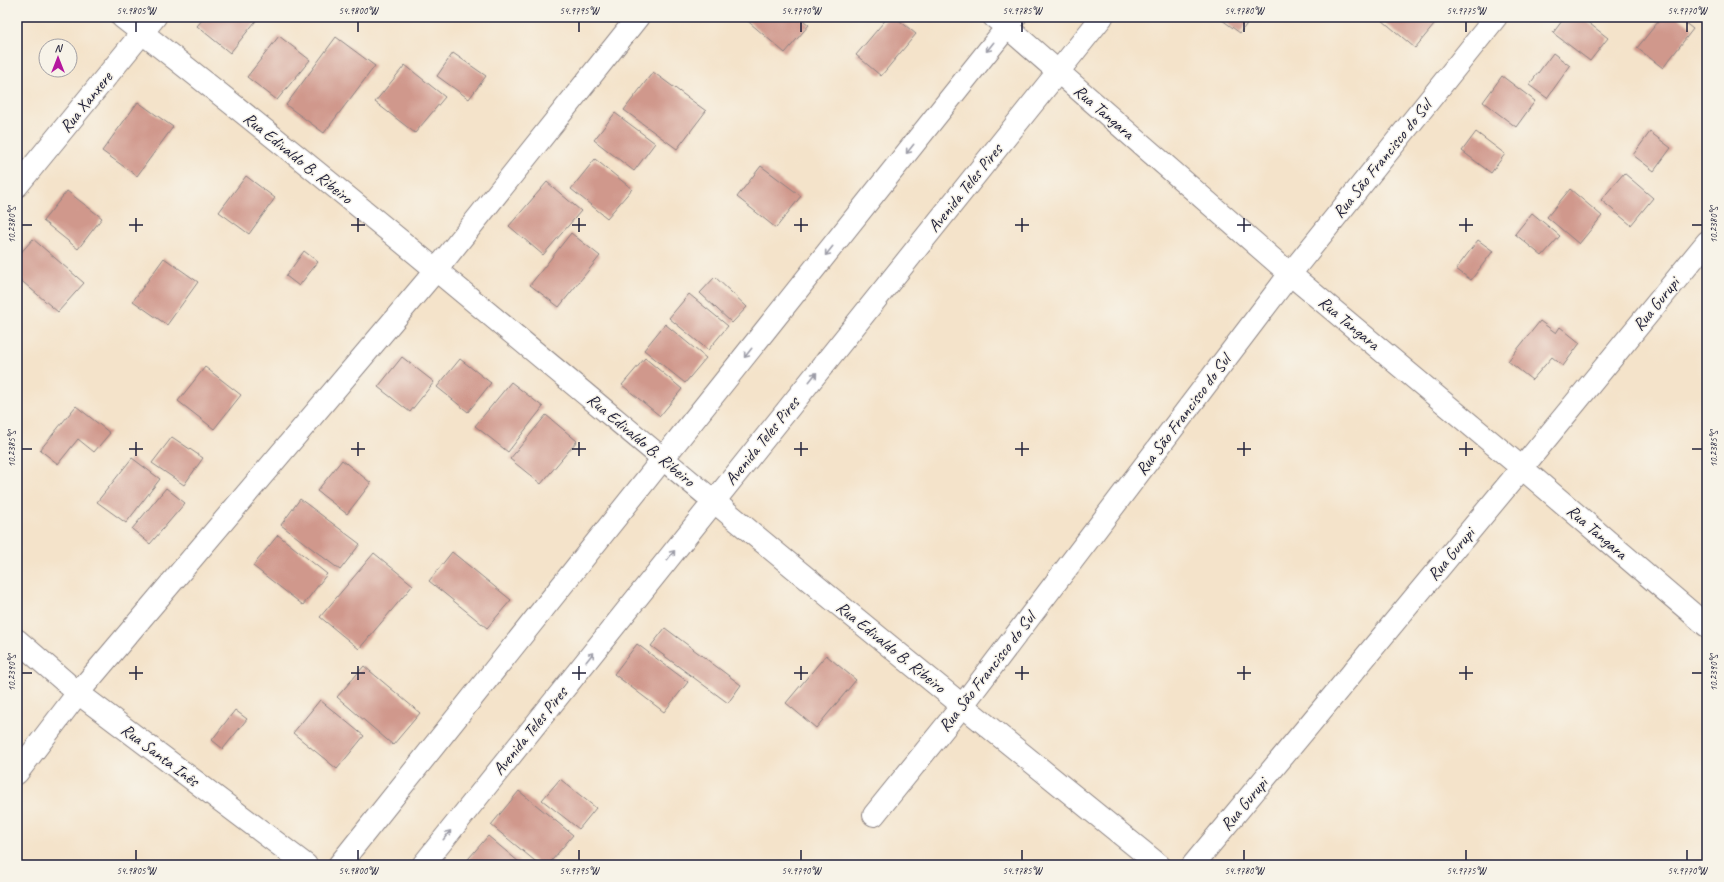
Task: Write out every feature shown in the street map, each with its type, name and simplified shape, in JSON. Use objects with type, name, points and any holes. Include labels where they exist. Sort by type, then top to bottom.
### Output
[{"type":"street","name":"Rua Edivaldo B. Ribeiro","points":[[122,17],[149,25],[436,269],[714,502],[962,706],[1159,865]]},
{"type":"street","points":[[17,773],[78,694],[436,269],[638,17]]},
{"type":"street","name":"Avenida Teles Pires","points":[[423,865],[1102,17]]},
{"type":"street","name":"Rua São Francisco do Sul","points":[[874,815],[962,706],[1290,274],[1496,17]]},
{"type":"street","points":[[339,865],[663,459],[1005,20]]},
{"type":"street","name":"Rua Tangara","points":[[1005,20],[1058,72],[1290,274],[1522,468],[1707,626]]},
{"type":"street","name":"Rua Xanxere","points":[[17,186],[149,25]]},
{"type":"street","name":"Rua Gurupi","points":[[1193,865],[1707,242]]},
{"type":"street","name":"Rua Santa Inês","points":[[17,640],[78,694],[306,865]]},
{"type":"building","points":[[205,17],[259,17],[230,53],[197,26]]},
{"type":"building","points":[[743,17],[799,17],[809,25],[785,53]]},
{"type":"building","points":[[888,17],[895,17],[916,34],[881,76],[856,55]]},
{"type":"building","points":[[1218,17],[1252,17],[1240,33]]},
{"type":"building","points":[[1384,17],[1437,17],[1439,19],[1415,48],[1382,20]]},
{"type":"building","points":[[1565,17],[1581,17],[1608,38],[1590,61],[1553,33]]},
{"type":"building","points":[[1662,17],[1678,17],[1693,29],[1663,68],[1637,48]]},
{"type":"building","points":[[279,36],[310,60],[277,100],[247,77]]},
{"type":"building","points":[[336,37],[375,66],[324,133],[286,105]]},
{"type":"building","points":[[453,53],[486,76],[469,99],[437,76]]},
{"type":"building","points":[[1553,53],[1570,66],[1547,98],[1529,85]]},
{"type":"building","points":[[405,65],[445,97],[415,133],[375,102]]},
{"type":"building","points":[[653,72],[706,111],[677,149],[624,110]]},
{"type":"building","points":[[1502,76],[1535,101],[1516,127],[1483,102]]},
{"type":"building","points":[[138,102],[173,127],[137,176],[102,151]]},
{"type":"building","points":[[615,113],[655,143],[634,171],[594,140]]},
{"type":"building","points":[[1476,132],[1505,154],[1491,173],[1462,151]]},
{"type":"building","points":[[1650,132],[1671,148],[1654,171],[1633,155]]},
{"type":"building","points":[[595,159],[632,189],[607,218],[571,189]]},
{"type":"building","points":[[761,166],[801,196],[776,228],[737,197]]},
{"type":"building","points":[[1624,173],[1653,198],[1631,225],[1601,200]]},
{"type":"building","points":[[246,176],[275,198],[249,234],[219,212]]},
{"type":"building","points":[[547,182],[581,211],[543,255],[509,226]]},
{"type":"building","points":[[1570,189],[1602,216],[1579,244],[1547,217]]},
{"type":"building","points":[[67,191],[102,218],[78,249],[43,221]]},
{"type":"building","points":[[1532,213],[1560,236],[1542,256],[1515,234]]},
{"type":"building","points":[[571,233],[600,256],[559,307],[530,285]]},
{"type":"building","points":[[33,239],[84,283],[58,312],[17,277],[17,257]]},
{"type":"building","points":[[1478,240],[1493,251],[1471,280],[1456,269]]},
{"type":"building","points":[[304,251],[318,262],[299,286],[286,276]]},
{"type":"building","points":[[164,258],[198,282],[167,325],[133,301]]},
{"type":"building","points":[[715,277],[747,307],[732,323],[700,293]]},
{"type":"building","points":[[689,294],[728,326],[708,350],[669,318]]},
{"type":"building","points":[[1540,321],[1556,333],[1560,327],[1580,343],[1563,366],[1552,357],[1532,380],[1508,361]]},
{"type":"building","points":[[665,324],[706,358],[685,383],[644,350]]},
{"type":"building","points":[[402,357],[434,382],[410,412],[378,387]]},
{"type":"building","points":[[645,358],[682,389],[660,416],[622,385]]},
{"type":"building","points":[[460,359],[491,383],[468,412],[437,387]]},
{"type":"building","points":[[205,367],[241,395],[214,429],[178,401]]},
{"type":"building","points":[[511,382],[543,407],[508,452],[475,426]]},
{"type":"building","points":[[76,406],[110,433],[94,452],[78,439],[58,464],[40,450]]},
{"type":"building","points":[[546,415],[577,441],[541,484],[510,459]]},
{"type":"building","points":[[172,437],[203,458],[184,485],[152,463]]},
{"type":"building","points":[[132,458],[160,479],[126,523],[97,502]]},
{"type":"building","points":[[342,460],[371,483],[347,514],[317,491]]},
{"type":"building","points":[[166,488],[185,503],[150,544],[132,529]]},
{"type":"building","points":[[300,499],[360,544],[340,570],[281,525]]},
{"type":"building","points":[[278,535],[327,574],[303,605],[253,566]]},
{"type":"building","points":[[452,552],[511,600],[487,628],[429,581]]},
{"type":"building","points":[[374,553],[413,585],[359,649],[320,617]]},
{"type":"building","points":[[665,628],[741,685],[728,703],[651,646]]},
{"type":"building","points":[[637,644],[688,682],[664,712],[614,674]]},
{"type":"building","points":[[826,655],[856,680],[816,728],[786,703]]},
{"type":"building","points":[[364,666],[420,713],[393,745],[337,697]]},
{"type":"building","points":[[320,700],[364,736],[337,769],[293,733]]},
{"type":"building","points":[[235,710],[247,719],[223,749],[212,740]]},
{"type":"building","points":[[560,779],[596,808],[579,829],[542,800]]},
{"type":"building","points":[[519,791],[573,835],[548,865],[540,865],[491,825]]},
{"type":"building","points":[[488,836],[519,862],[516,865],[463,865]]}]
